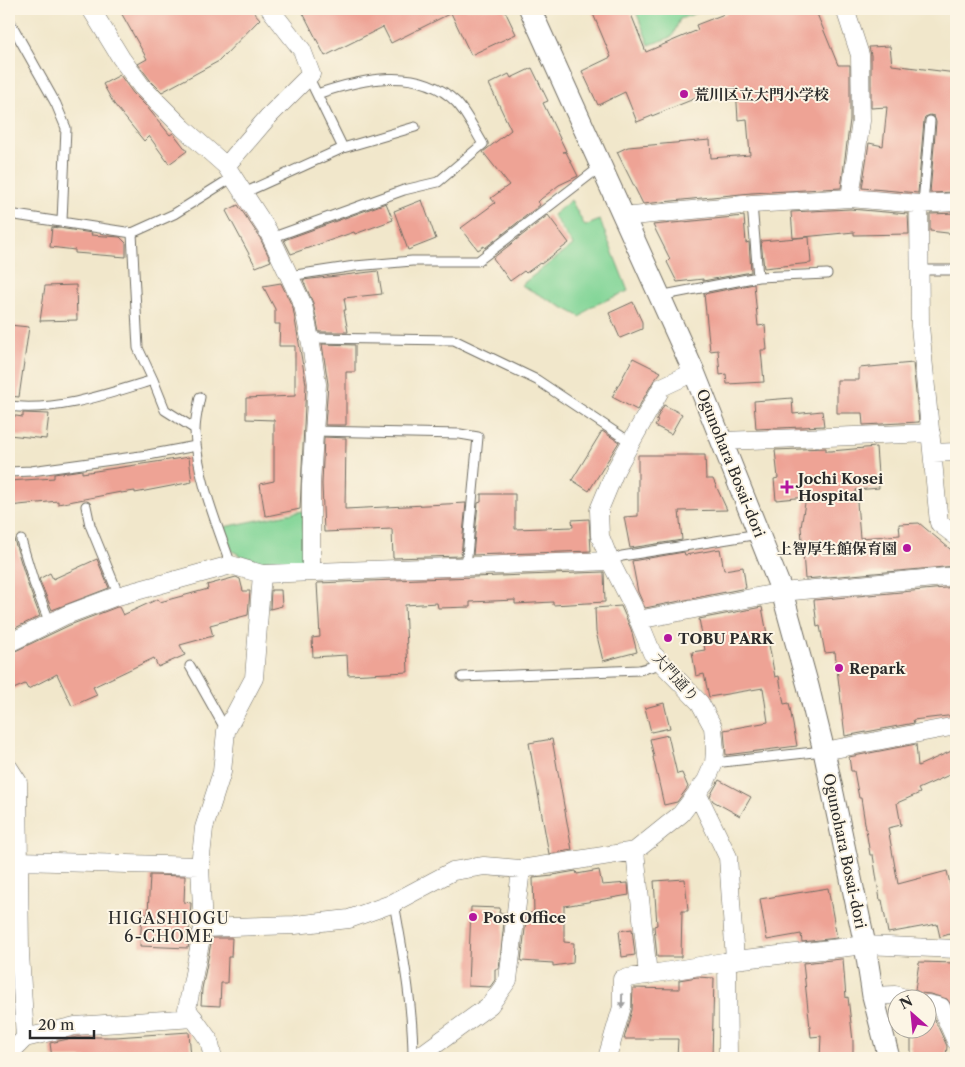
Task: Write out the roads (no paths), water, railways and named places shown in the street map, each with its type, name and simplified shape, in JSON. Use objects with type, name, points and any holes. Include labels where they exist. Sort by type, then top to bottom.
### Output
[{"type":"street","points":[[91,9],[121,58],[142,87],[230,171],[271,238],[303,305],[310,338],[316,384],[311,484],[311,571]]},
{"type":"street","points":[[230,171],[268,117],[311,74],[302,50],[270,9]]},
{"type":"street","name":"Ogunohara Bosai-dori","points":[[530,9],[694,372],[782,592],[824,751],[888,1058]]},
{"type":"street","points":[[845,9],[860,55],[861,121],[850,198]]},
{"type":"street","points":[[623,217],[752,204],[850,198],[921,204],[956,202]]},
{"type":"street","points":[[921,204],[920,326],[939,523],[956,536]]},
{"type":"street","name":"大門通り","points":[[635,851],[681,814],[706,781],[714,763],[715,751],[712,727],[700,703],[652,653],[600,536],[599,510],[616,469],[662,387],[694,372]]},
{"type":"street","points":[[723,441],[930,433]]},
{"type":"street","points":[[933,453],[956,452]]},
{"type":"street","points":[[9,644],[66,615],[119,596],[231,565],[262,574],[610,561]]},
{"type":"street","points":[[213,1058],[209,1040],[187,1009],[203,928],[200,866],[204,828],[222,772],[226,731],[254,678],[262,574]]},
{"type":"street","points":[[638,620],[782,592],[956,576]]},
{"type":"street","points":[[824,751],[956,726]]},
{"type":"street","points":[[9,768],[18,782],[14,861],[15,1046],[74,1026],[194,1018]]},
{"type":"street","points":[[697,793],[728,857],[731,961],[728,1058]]},
{"type":"street","points":[[203,928],[295,925],[350,919],[394,903],[453,871],[484,866],[521,869],[635,851],[648,975]]},
{"type":"street","points":[[14,861],[200,866]]},
{"type":"street","points":[[415,1058],[490,1005],[508,980],[521,869]]},
{"type":"street","points":[[607,1058],[622,1007],[622,979],[731,961],[865,945],[956,949]]},
{"type":"street","points":[[874,996],[888,995]]},
{"type":"street","points":[[938,1006],[941,1007],[956,1041]]},
{"type":"lane","points":[[9,20],[56,104],[66,128],[62,221]]},
{"type":"lane","points":[[308,76],[343,148]]},
{"type":"lane","points":[[271,238],[404,190],[438,182],[483,144],[457,103],[438,87],[412,79],[378,80],[344,85],[317,94]]},
{"type":"lane","points":[[921,204],[930,121]]},
{"type":"lane","points":[[244,193],[343,148],[415,126]]},
{"type":"lane","points":[[289,276],[355,266],[412,261],[478,262],[600,166]]},
{"type":"lane","points":[[9,214],[132,233],[174,214],[230,171]]},
{"type":"lane","points":[[752,204],[758,277]]},
{"type":"lane","points":[[132,233],[138,348],[165,410],[195,429]]},
{"type":"lane","points":[[920,270],[956,270]]},
{"type":"lane","points":[[659,296],[758,277],[827,274]]},
{"type":"lane","points":[[310,338],[454,340],[537,380],[630,442]]},
{"type":"lane","points":[[9,406],[22,408],[86,401],[153,380]]},
{"type":"lane","points":[[200,397],[195,429],[196,446],[205,487],[231,565]]},
{"type":"lane","points":[[314,431],[460,434],[478,437],[466,567]]},
{"type":"lane","points":[[9,472],[148,455],[196,446]]},
{"type":"lane","points":[[86,506],[90,525],[119,596]]},
{"type":"lane","points":[[610,561],[622,556],[759,534]]},
{"type":"lane","points":[[21,540],[34,583],[50,623]]},
{"type":"lane","points":[[462,677],[639,670],[662,664]]},
{"type":"lane","points":[[190,666],[226,731]]},
{"type":"lane","points":[[714,763],[824,751]]},
{"type":"lane","points":[[394,903],[408,988],[415,1058]]},
{"type":"place","name":"荒川区立大門小学校","points":[[684,94]]},
{"type":"place","name":"Jochi Kosei Hospital","points":[[787,487]]},
{"type":"place","name":"上智厚生館保育園","points":[[907,548]]},
{"type":"place","name":"TOBU PARK","points":[[668,638]]},
{"type":"place","name":"Repark","points":[[839,668]]},
{"type":"place","name":"Post Office","points":[[473,917]]},
{"type":"district","name":"HIGASHIOGU 6-CHOME","points":[[169,927]]}]
